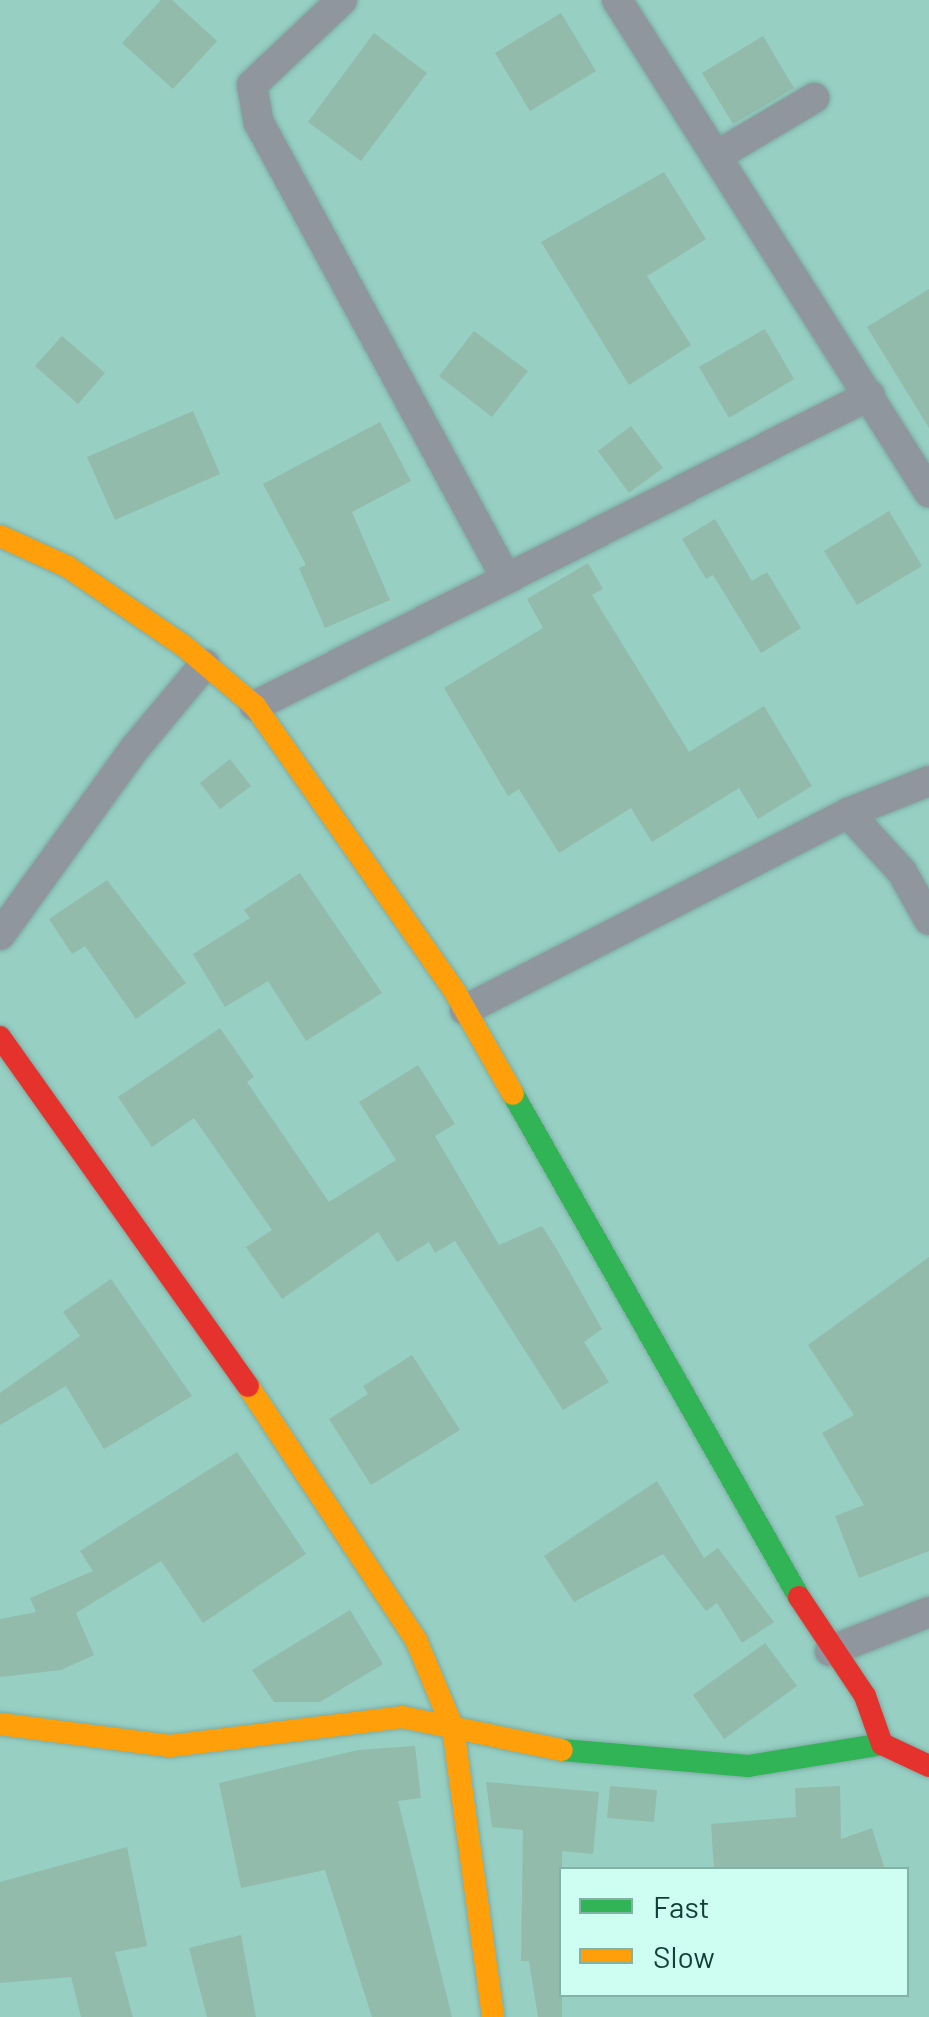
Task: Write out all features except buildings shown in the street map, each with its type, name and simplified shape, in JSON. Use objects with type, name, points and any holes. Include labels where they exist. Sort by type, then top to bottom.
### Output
[{"type":"street","points":[[342,0],[252,85],[259,123],[506,578]]},
{"type":"street","points":[[617,0],[929,492]]},
{"type":"street","points":[[718,155],[814,98]]},
{"type":"street","points":[[255,706],[870,394]]},
{"type":"street","points":[[0,536],[68,568],[205,664],[255,706],[465,1010],[830,1651],[865,1696],[882,1744]]},
{"type":"street","points":[[0,934],[135,748],[205,664]]},
{"type":"street","points":[[465,1010],[848,814],[929,780]]},
{"type":"street","points":[[848,814],[902,872],[929,920]]},
{"type":"street","points":[[0,1037],[278,1429],[416,1640],[453,1728],[493,2017]]},
{"type":"street","points":[[830,1651],[929,1612]]},
{"type":"street","points":[[0,1724],[170,1746],[402,1716],[537,1748],[748,1766],[882,1744],[929,1766]]},
{"type":"traffic: fast","points":[[513,1094],[799,1597]]},
{"type":"traffic: fast","points":[[562,1750],[748,1766],[882,1744]]},
{"type":"traffic: slow","points":[[0,536],[68,567],[184,646],[255,706],[455,992],[513,1094]]},
{"type":"traffic: slow","points":[[248,1386],[416,1640],[453,1728],[493,2017]]},
{"type":"traffic: slow","points":[[0,1724],[170,1746],[402,1717],[562,1750]]},
{"type":"traffic: jam","points":[[0,1037],[248,1386]]},
{"type":"traffic: jam","points":[[799,1597],[865,1696],[882,1744],[929,1766]]}]
